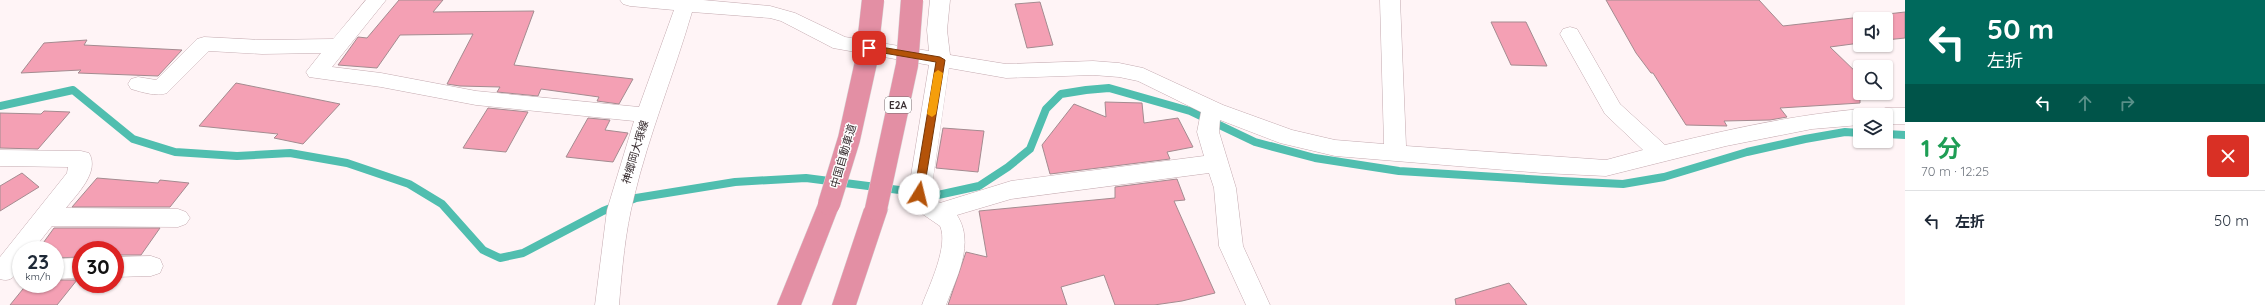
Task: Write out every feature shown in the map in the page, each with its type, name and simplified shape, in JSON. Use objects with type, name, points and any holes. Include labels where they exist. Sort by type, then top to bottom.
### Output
[{"type":"highway","name":"中国自動車道","points":[[789,305],[829,204],[849,139],[866,62],[873,0]]},
{"type":"highway","name":"E2A","points":[[844,305],[876,209],[907,65],[912,0]]},
{"type":"street","points":[[376,0],[316,72],[381,80],[476,98],[646,115]]},
{"type":"street","points":[[630,0],[770,12],[788,17],[840,43],[1006,71],[1119,70],[1143,75],[1211,119],[1335,148],[1542,165],[1606,168],[1726,138],[1812,121],[1853,118]]},
{"type":"street","points":[[934,305],[953,252],[954,230],[949,221],[926,206],[919,194],[940,60],[937,30],[940,0]]},
{"type":"street","points":[[1390,0],[1395,153]]},
{"type":"street","name":"神郷岡大塚線","points":[[607,305],[612,244],[620,203],[646,115],[685,4]]},
{"type":"street","points":[[1570,34],[1612,109],[1662,155]]},
{"type":"street","points":[[138,84],[160,88],[204,44],[262,48],[338,46]]},
{"type":"street","points":[[1893,116],[1905,116]]},
{"type":"street","points":[[1211,119],[1218,163],[1225,188],[1231,246],[1253,304]]},
{"type":"street","points":[[0,158],[81,159],[78,176],[46,217],[8,272]]},
{"type":"street","points":[[936,212],[1011,190],[1218,163]]},
{"type":"street","points":[[46,217],[178,218]]},
{"type":"street","points":[[124,267],[151,266]]},
{"type":"building","points":[[399,0],[443,0],[433,12],[534,11],[514,65],[633,79],[619,104],[597,101],[599,97],[541,89],[538,96],[497,92],[500,87],[460,86],[447,84],[473,34],[400,35],[377,68],[338,65],[358,37],[367,38]]},
{"type":"building","points":[[1606,0],[1759,0],[1783,26],[1853,18],[1853,44],[1830,47],[1853,69],[1853,100],[1860,100],[1860,103],[1780,108],[1787,117],[1770,120],[1724,121],[1727,126],[1686,125],[1653,73],[1651,73],[1636,53]]},
{"type":"building","points":[[1040,2],[1053,45],[1027,48],[1015,4]]},
{"type":"building","points":[[1905,12],[1905,38],[1893,39],[1893,13]]},
{"type":"building","points":[[1491,22],[1526,22],[1547,66],[1511,65]]},
{"type":"building","points":[[87,40],[84,45],[182,50],[158,76],[78,73],[81,70],[21,73],[44,43]]},
{"type":"building","points":[[236,83],[340,104],[303,144],[274,138],[278,134],[199,126]]},
{"type":"building","points":[[1105,102],[1142,103],[1144,123],[1178,118],[1193,147],[1167,152],[1170,159],[1050,174],[1042,145],[1074,104],[1106,117]]},
{"type":"building","points":[[488,108],[528,112],[506,152],[463,148]]},
{"type":"building","points":[[44,111],[70,112],[38,149],[0,148],[0,113],[41,114]]},
{"type":"building","points":[[588,118],[610,120],[605,130],[628,133],[613,162],[566,157]]},
{"type":"building","points":[[943,128],[984,131],[978,172],[936,168]]},
{"type":"building","points":[[22,173],[39,187],[0,211],[0,186]]},
{"type":"building","points":[[97,178],[158,183],[160,180],[189,183],[170,207],[72,207]]},
{"type":"building","points":[[1177,179],[1185,200],[1174,201],[1215,293],[1182,301],[1154,305],[1115,305],[1104,275],[1061,287],[1067,305],[948,305],[966,252],[987,257],[979,211],[1115,198],[1115,187]]},
{"type":"building","points":[[54,228],[160,228],[141,255],[124,255],[124,241],[72,241],[72,257],[64,258],[64,241],[45,241]]},
{"type":"building","points":[[64,280],[72,280],[72,286],[57,305],[10,305],[20,293],[64,293]]},
{"type":"building","points":[[1509,283],[1527,305],[1456,305],[1455,299]]},
{"type":"waterway","points":[[0,106],[73,90],[133,139],[175,152],[237,156],[290,153],[347,163],[409,184],[442,204],[483,250],[500,258],[523,253],[603,211],[636,198],[735,182],[806,178],[938,195],[979,186],[1008,167],[1030,149],[1046,109],[1061,94],[1086,90],[1109,88],[1190,111],[1255,142],[1315,158],[1399,171],[1561,181],[1623,184],[1664,177],[1747,152],[1805,139],[1845,132],[1853,133]]},
{"type":"waterway","points":[[1893,134],[1905,135]]},
{"type":"slow traffic","points":[[932,114],[938,73]]},
{"type":"route","points":[[869,48],[940,60],[919,194]]}]
